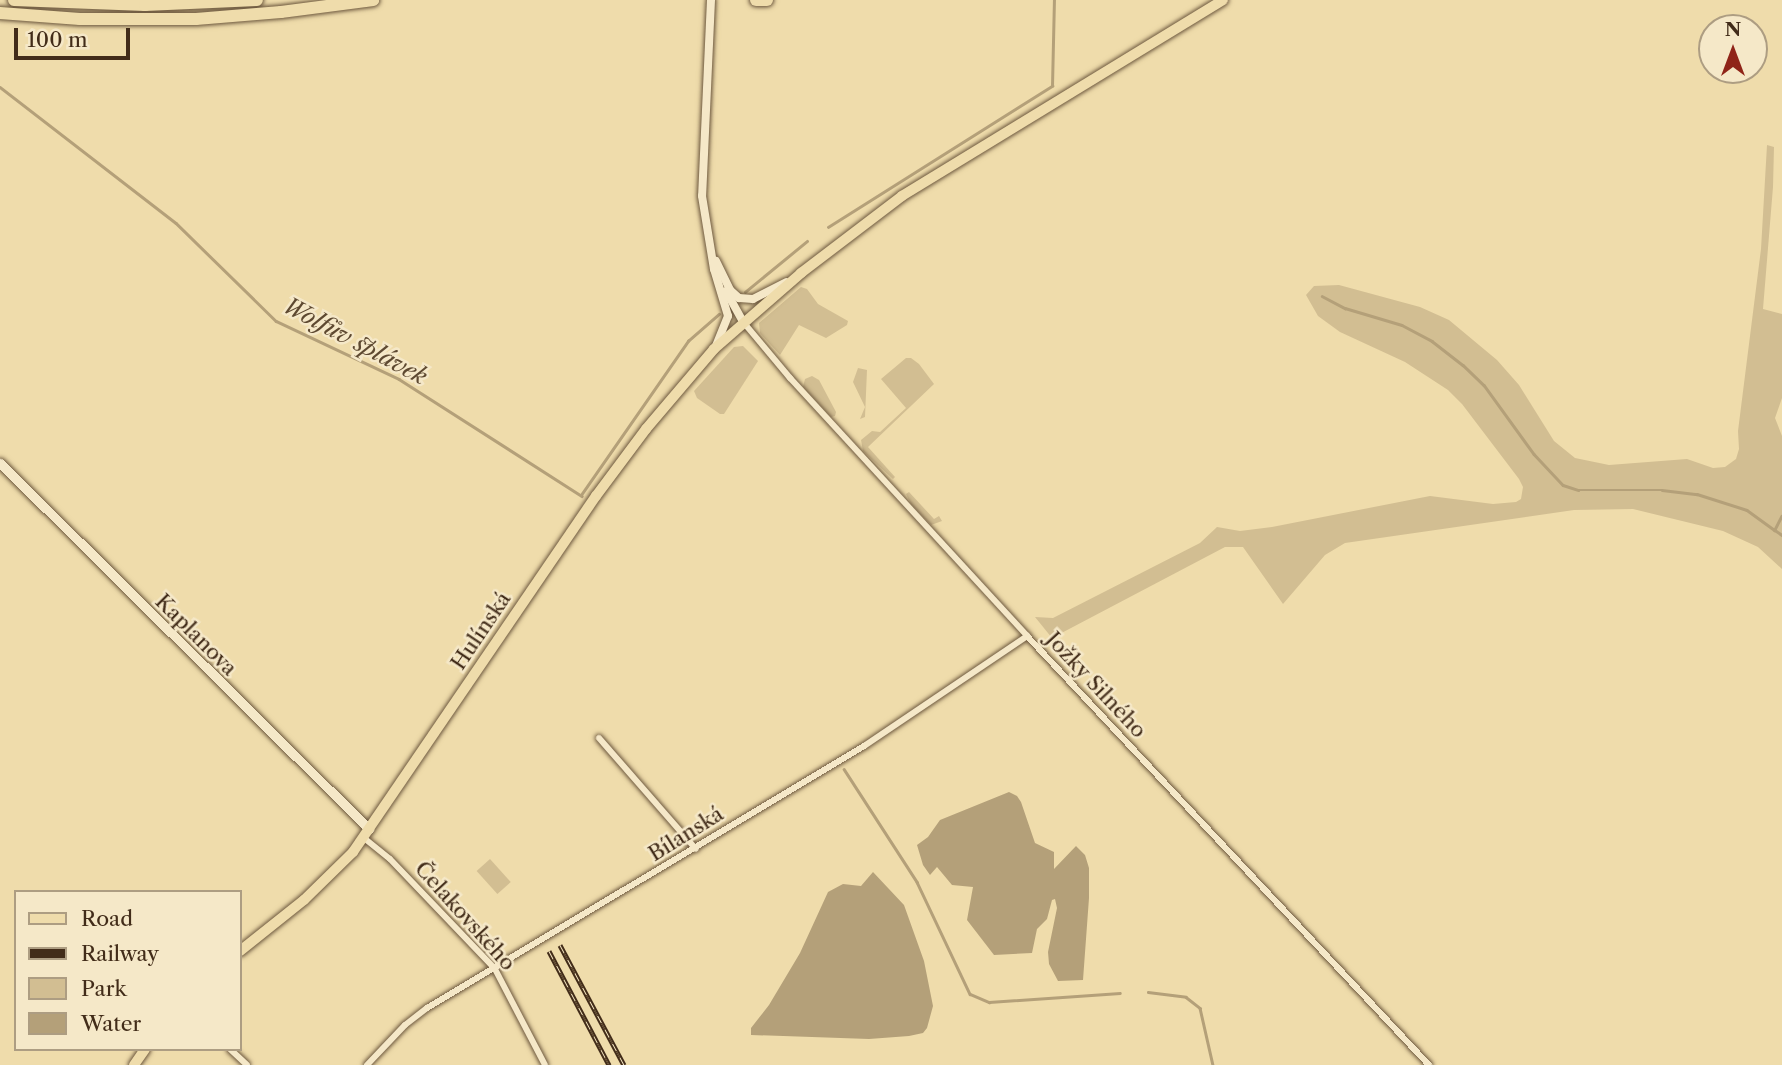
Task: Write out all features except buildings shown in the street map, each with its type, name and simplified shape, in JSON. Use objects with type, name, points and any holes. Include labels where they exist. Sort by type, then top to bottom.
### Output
[{"type":"highway","points":[[14,0],[83,5],[194,4],[257,0]]},
{"type":"highway","points":[[0,13],[80,19],[196,19],[373,0]]},
{"type":"highway","points":[[756,0],[767,0]]},
{"type":"main road","name":"Hulínská","points":[[242,949],[340,868],[367,834],[596,496],[671,397],[714,349],[869,220],[943,169],[1223,0]]},
{"type":"main road","name":"Kaplanova","points":[[0,463],[367,834]]},
{"type":"street","points":[[711,0],[701,165],[702,196],[728,316],[714,349]]},
{"type":"street","points":[[712,252],[726,283],[739,298],[758,297],[801,274]]},
{"type":"street","points":[[712,252],[727,294],[744,323]]},
{"type":"street","name":"Jožky Silného","points":[[744,323],[790,378],[1027,636],[1429,1065]]},
{"type":"street","name":"Bílanská","points":[[368,1065],[405,1025],[427,1008],[696,849],[926,707],[1027,636]]},
{"type":"street","points":[[599,738],[696,849]]},
{"type":"street","name":"Čelakovského","points":[[367,834],[495,969],[545,1065]]},
{"type":"street","points":[[232,1051],[247,1065]]},
{"type":"green space","points":[[1767,145],[1774,147],[1763,309],[1782,314],[1782,398],[1775,418],[1782,436],[1782,569],[1758,547],[1723,531],[1633,509],[1574,510],[1345,543],[1325,555],[1283,604],[1243,547],[1225,547],[1052,638],[1035,617],[1053,618],[1200,543],[1217,527],[1240,531],[1272,527],[1430,496],[1493,504],[1521,499],[1523,487],[1519,479],[1462,404],[1448,390],[1405,362],[1340,332],[1318,316],[1306,295],[1314,286],[1339,285],[1420,307],[1449,320],[1497,360],[1519,385],[1554,441],[1575,458],[1609,465],[1687,459],[1713,468],[1725,467],[1736,459],[1739,449],[1738,431],[1761,249]]},
{"type":"green space","points":[[801,287],[807,289],[818,304],[848,321],[847,325],[826,338],[799,325],[780,355],[760,333],[759,323]]},
{"type":"green space","points":[[743,346],[758,361],[724,414],[720,414],[697,398],[694,391],[734,347]]},
{"type":"green space","points":[[906,358],[919,364],[934,384],[868,447],[895,477],[893,479],[863,451],[861,440],[872,431],[880,432],[906,408],[881,379]]},
{"type":"green space","points":[[858,368],[867,370],[865,417],[860,419],[865,407],[853,382]]},
{"type":"green space","points":[[812,376],[819,380],[836,412],[835,416],[831,417],[803,387],[805,379]]},
{"type":"green space","points":[[909,492],[934,519],[939,516],[942,521],[931,525],[911,504],[906,494]]},
{"type":"green space","points":[[490,859],[511,882],[497,894],[477,871]]},
{"type":"water","points":[[1009,792],[1021,802],[1035,843],[1054,852],[1054,869],[1076,846],[1085,855],[1089,868],[1089,898],[1083,980],[1058,981],[1049,964],[1048,952],[1057,908],[1055,899],[1052,900],[1047,919],[1037,929],[1032,953],[994,955],[967,920],[973,887],[952,885],[937,867],[930,875],[923,865],[917,845],[928,837],[940,820]]},
{"type":"water","points":[[873,872],[904,905],[924,961],[933,1006],[927,1028],[923,1033],[909,1036],[869,1039],[751,1035],[751,1028],[769,1005],[800,953],[828,892],[843,884],[861,886]]},
{"type":"waterway","points":[[828,227],[1052,86],[1054,0]]},
{"type":"waterway","name":"Wolfův splávek","points":[[0,87],[176,223],[276,321],[399,379],[582,496]]},
{"type":"waterway","points":[[745,292],[807,241]]},
{"type":"waterway","points":[[1322,296],[1345,308],[1402,325],[1432,341],[1463,365],[1484,385],[1534,454],[1563,485],[1578,490],[1662,490],[1697,494],[1747,510],[1775,530]]},
{"type":"waterway","points":[[581,495],[688,341],[719,314]]},
{"type":"waterway","points":[[1782,516],[1775,530],[1782,535]]},
{"type":"waterway","name":"Wolfův splávek","points":[[844,769],[917,882],[970,994],[989,1002],[1120,993]]},
{"type":"waterway","name":"Wolfův splávek","points":[[1148,992],[1186,997],[1200,1008],[1213,1065]]},
{"type":"railway","points":[[560,945],[624,1065]]},
{"type":"railway","points":[[549,951],[609,1065]]}]
